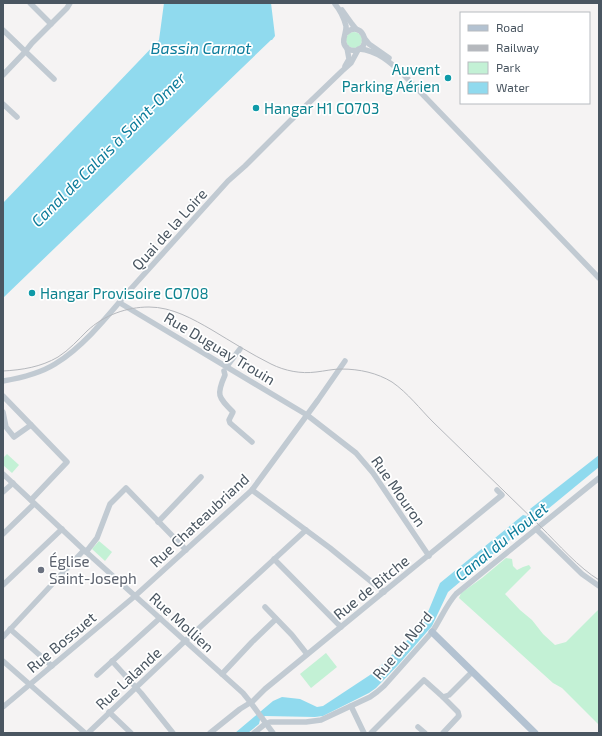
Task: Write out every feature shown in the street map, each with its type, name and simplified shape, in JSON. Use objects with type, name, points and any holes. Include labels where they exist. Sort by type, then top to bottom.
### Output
[{"type":"main road","points":[[432,632],[535,733]]},
{"type":"street","points":[[30,3],[51,24]]},
{"type":"street","points":[[3,75],[70,3]]},
{"type":"street","points":[[335,3],[356,29],[362,32],[368,43],[391,59],[404,75],[599,278]]},
{"type":"street","points":[[335,3],[343,18],[346,30],[343,40],[347,48],[351,50],[368,50],[384,58],[404,75]]},
{"type":"street","points":[[346,30],[356,29]]},
{"type":"street","points":[[3,30],[54,79]]},
{"type":"street","points":[[358,50],[363,45],[365,39]]},
{"type":"street","name":"Quai de la Loire","points":[[342,71],[348,60],[347,48]]},
{"type":"street","name":"Quai de la Loire","points":[[3,381],[32,375],[51,367],[72,352],[120,303],[127,293],[228,181],[350,64],[358,50]]},
{"type":"street","points":[[3,104],[17,117]]},
{"type":"street","name":"Rue Duguay Trouin","points":[[120,303],[225,368],[307,414]]},
{"type":"street","points":[[240,349],[225,368],[225,375],[219,388],[219,392],[223,402],[233,412],[229,420],[230,423],[252,442]]},
{"type":"street","name":"Rue Chateaubriand","points":[[135,596],[252,490],[345,362]]},
{"type":"street","points":[[3,396],[67,462],[3,534]]},
{"type":"street","points":[[3,412],[6,428],[14,437],[31,426]]},
{"type":"street","name":"Rue Mouron","points":[[307,414],[349,448],[367,465],[428,556]]},
{"type":"street","name":"Rue Mollien","points":[[3,474],[85,551],[243,693],[273,733]]},
{"type":"street","points":[[158,522],[201,477]]},
{"type":"street","name":"Rue du Nord","points":[[265,721],[318,721],[370,697],[380,690],[432,632],[447,605],[456,594],[599,478]]},
{"type":"street","points":[[3,492],[13,483]]},
{"type":"street","points":[[3,637],[97,538],[110,504],[126,488],[186,550]]},
{"type":"street","points":[[252,490],[306,530],[384,592]]},
{"type":"street","name":"Rue de Bitche","points":[[210,733],[240,709],[251,703],[261,692],[502,495],[497,490]]},
{"type":"street","points":[[536,529],[582,574],[599,586]]},
{"type":"street","points":[[3,585],[62,530]]},
{"type":"street","name":"Rue Lalande","points":[[87,733],[185,640],[306,530]]},
{"type":"street","points":[[274,559],[341,628]]},
{"type":"street","name":"Rue Bossuet","points":[[3,707],[135,596]]},
{"type":"street","points":[[265,607],[295,638],[307,654]]},
{"type":"street","points":[[97,675],[160,618]]},
{"type":"street","points":[[222,674],[276,619]]},
{"type":"street","points":[[10,629],[52,666]]},
{"type":"street","points":[[3,661],[87,733]]},
{"type":"street","points":[[112,661],[136,687],[173,733]]},
{"type":"street","points":[[443,697],[449,695],[472,672]]},
{"type":"street","points":[[371,733],[424,680],[458,712],[459,716],[443,733]]},
{"type":"street","points":[[352,706],[364,733]]},
{"type":"street","points":[[109,712],[131,733]]},
{"type":"street","points":[[254,733],[265,721]]},
{"type":"street","points":[[418,727],[425,733]]},
{"type":"green space","points":[[354,32],[360,34],[362,40],[360,46],[354,48],[348,46],[346,40],[348,34]]},
{"type":"green space","points":[[7,454],[19,465],[12,473],[3,465],[3,458]]},
{"type":"green space","points":[[99,541],[112,552],[105,561],[92,549]]},
{"type":"green space","points":[[506,558],[512,559],[513,566],[517,570],[529,565],[531,568],[505,594],[555,645],[566,642],[599,609],[599,725],[562,688],[553,683],[459,598],[461,593]]},
{"type":"green space","points":[[326,653],[337,667],[311,688],[300,674]]},
{"type":"water","name":"Bassin Carnot","points":[[164,3],[271,3],[275,36],[4,297],[3,203],[159,40]]},
{"type":"water","name":"Canal du Houlet","points":[[599,455],[599,467],[537,518],[534,518],[448,592],[432,626],[376,688],[323,716],[265,716],[260,720],[259,724],[248,733],[235,733],[273,701],[282,697],[300,699],[317,707],[323,706],[373,673],[423,624],[440,583],[523,515],[527,516],[530,509]]},
{"type":"railway","points":[[3,371],[31,367],[52,360],[66,351],[94,325],[108,316],[132,308],[149,307],[174,311],[190,318],[256,356],[282,368],[305,373],[348,369],[374,374],[392,382],[414,401],[433,422],[569,555],[591,575],[599,580]]},
{"type":"place","name":"Auvent Parking Aérien","points":[[448,78]]},
{"type":"place","name":"Hangar H1 CO703","points":[[256,108]]},
{"type":"place","name":"Hangar Provisoire CO708","points":[[32,293]]},
{"type":"place","name":"Église Saint-Joseph","points":[[41,570]]},
{"type":"water label","name":"Canal de Calais à Saint-Omer","points":[[108,149]]}]
